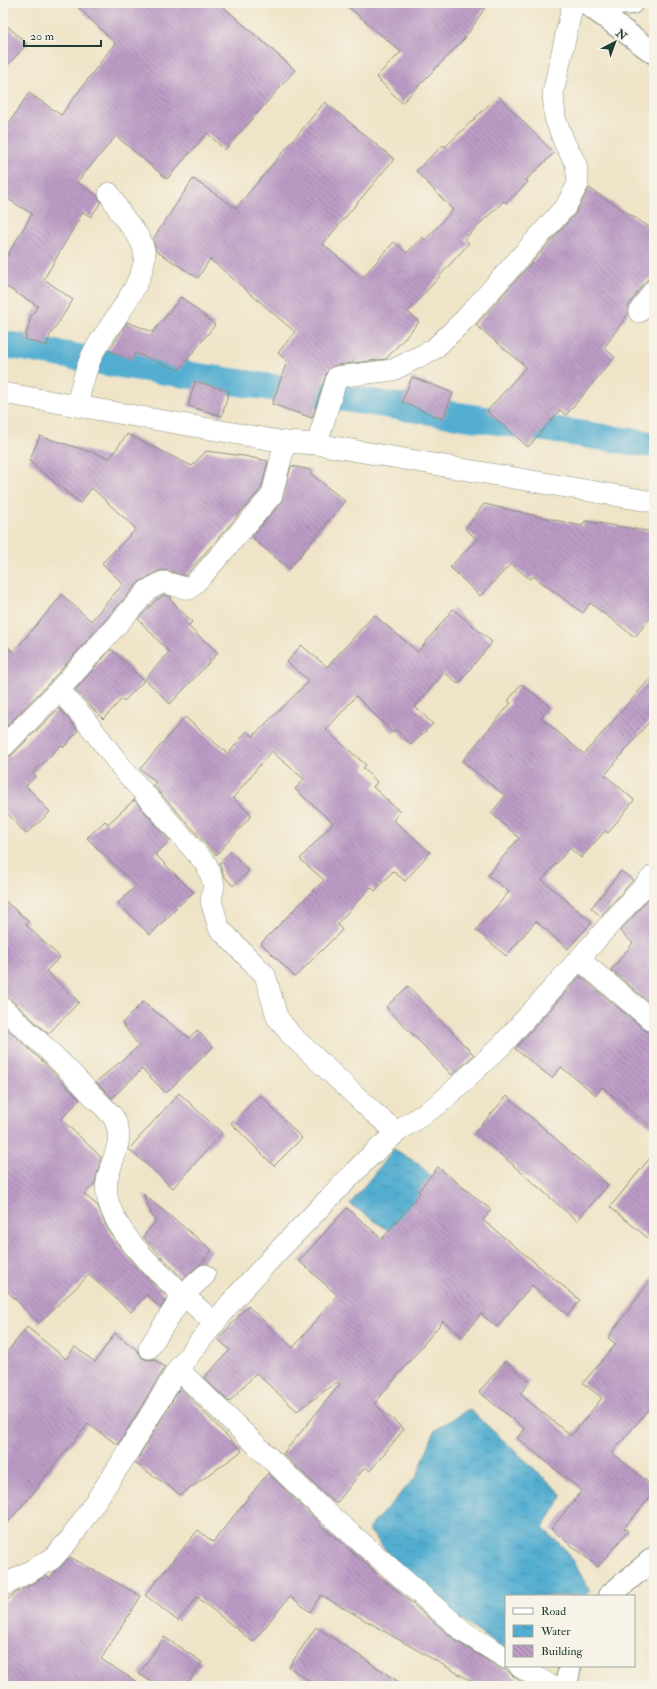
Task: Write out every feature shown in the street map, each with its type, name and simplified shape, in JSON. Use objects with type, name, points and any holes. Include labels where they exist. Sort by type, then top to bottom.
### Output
[{"type":"main road","points":[[583,4],[632,3]]},
{"type":"main road","points":[[583,4],[654,53]]},
{"type":"main road","points":[[610,1595],[654,1558]]},
{"type":"main road","points":[[566,1686],[570,1667]]},
{"type":"street","points":[[317,444],[337,376],[393,370],[434,348],[465,319],[566,206],[578,184],[578,177],[576,164],[565,144],[555,118],[553,93],[583,4]]},
{"type":"street","points":[[77,406],[82,380],[93,353],[135,288],[144,266],[144,250],[134,231],[119,211],[109,193]]},
{"type":"street","points":[[639,312],[654,290]]},
{"type":"street","points":[[3,393],[285,442],[317,444],[654,502]]},
{"type":"street","points":[[3,747],[59,690],[148,590],[163,582],[189,589],[202,576],[272,495],[285,442]]},
{"type":"street","points":[[59,690],[83,717],[122,768],[207,865],[214,885],[211,901],[219,928],[265,975],[277,1017],[291,1035],[368,1108],[397,1132]]},
{"type":"street","points":[[3,1586],[52,1559],[71,1538],[123,1460],[178,1369],[232,1301],[282,1246],[361,1165],[397,1132],[440,1103],[490,1056],[580,960],[654,875]]},
{"type":"street","points":[[580,960],[654,1022]]},
{"type":"street","points":[[3,1009],[72,1073],[113,1118],[120,1142],[106,1182],[108,1204],[122,1233],[146,1260],[215,1323]]},
{"type":"street","points":[[149,1348],[183,1295],[205,1275]]},
{"type":"street","points":[[178,1369],[317,1504],[464,1632],[505,1657]]},
{"type":"street","points":[[521,1667],[551,1686]]},
{"type":"water","points":[[394,1149],[417,1163],[448,1192],[404,1241],[350,1204]]},
{"type":"water","points":[[469,1409],[563,1495],[543,1528],[567,1551],[590,1591],[585,1595],[505,1595],[505,1650],[421,1592],[368,1529],[417,1476],[435,1430]]},
{"type":"building","points":[[74,3],[219,3],[295,70],[225,150],[207,133],[167,179],[116,136],[77,182],[97,195],[101,202],[91,217],[83,212],[44,279],[73,300],[50,335],[47,346],[25,339],[31,316],[38,306],[3,285],[3,263],[32,214],[3,196],[3,132],[29,93],[61,115],[115,43]]},
{"type":"building","points":[[344,3],[488,3],[465,38],[402,103],[376,77],[401,52]]},
{"type":"building","points":[[3,22],[27,44],[3,70]]},
{"type":"building","points":[[498,96],[554,153],[526,180],[528,182],[506,203],[504,201],[464,239],[469,243],[408,312],[419,322],[386,359],[336,365],[330,368],[326,374],[312,418],[272,404],[287,361],[278,353],[295,332],[210,259],[198,278],[156,251],[153,239],[193,179],[236,208],[325,102],[394,159],[323,244],[362,278],[394,242],[407,253],[422,237],[425,240],[453,210],[416,171],[443,145],[445,147]]},
{"type":"building","points":[[589,188],[654,230],[654,278],[648,279],[644,283],[629,305],[628,314],[604,348],[615,357],[566,415],[560,410],[528,447],[487,411],[526,367],[476,325],[575,214]]},
{"type":"building","points":[[181,297],[215,325],[179,370],[135,353],[132,360],[109,351],[127,322],[153,332]]},
{"type":"building","points":[[412,377],[453,393],[443,419],[402,402]]},
{"type":"building","points":[[195,381],[229,391],[222,416],[188,406]]},
{"type":"building","points":[[127,434],[192,466],[206,451],[268,461],[261,489],[185,576],[166,570],[158,571],[139,582],[50,682],[3,730],[3,643],[13,652],[62,595],[91,621],[123,584],[102,563],[136,529],[92,488],[80,503],[29,461],[40,436],[110,458]]},
{"type":"building","points":[[291,466],[311,470],[311,474],[345,501],[289,569],[251,537],[281,503]]},
{"type":"building","points":[[484,504],[582,526],[585,521],[654,532],[654,613],[635,637],[590,603],[583,613],[533,576],[530,579],[511,564],[480,596],[450,567],[477,539],[465,529]]},
{"type":"building","points":[[164,595],[172,597],[170,599],[192,622],[188,626],[218,653],[170,704],[145,679],[169,652],[138,619],[156,600]]},
{"type":"building","points":[[453,609],[492,642],[458,684],[444,672],[415,707],[433,724],[411,745],[396,729],[393,733],[356,696],[326,730],[366,765],[363,768],[377,782],[373,787],[400,812],[393,820],[430,852],[405,881],[393,871],[375,891],[371,887],[337,924],[342,930],[295,977],[261,943],[324,880],[300,859],[333,823],[295,789],[304,779],[271,751],[233,798],[252,815],[216,855],[153,785],[156,782],[140,769],[185,717],[228,754],[247,731],[253,736],[309,681],[287,662],[301,645],[327,667],[374,615],[418,652]]},
{"type":"building","points":[[111,649],[144,681],[124,701],[122,699],[103,719],[75,690]]},
{"type":"building","points":[[654,674],[654,716],[605,775],[634,800],[608,833],[605,831],[581,858],[570,848],[542,880],[592,922],[568,949],[536,921],[506,956],[476,930],[509,892],[488,875],[519,838],[491,813],[505,796],[462,761],[511,703],[508,701],[521,684],[550,707],[541,718],[584,754]]},
{"type":"building","points":[[59,708],[78,731],[64,747],[61,745],[33,773],[36,776],[26,786],[50,812],[26,834],[3,809],[3,759],[12,755]]},
{"type":"building","points":[[134,800],[170,841],[155,854],[193,892],[150,935],[118,903],[136,886],[87,838],[105,821],[108,824]]},
{"type":"building","points":[[231,851],[249,871],[233,886],[224,876],[219,863]]},
{"type":"building","points":[[621,871],[633,880],[601,916],[591,908]]},
{"type":"building","points":[[652,895],[654,897],[654,1006],[611,970],[633,943],[620,931]]},
{"type":"building","points":[[3,899],[28,921],[26,925],[60,957],[46,971],[79,1002],[48,1034],[3,992]]},
{"type":"building","points":[[580,976],[646,1031],[654,1034],[654,1129],[602,1087],[596,1095],[561,1067],[552,1078],[515,1049]]},
{"type":"building","points":[[408,986],[474,1055],[452,1075],[386,1007]]},
{"type":"building","points":[[143,1002],[189,1038],[197,1030],[213,1047],[166,1093],[142,1069],[112,1098],[96,1082],[139,1046],[122,1023]]},
{"type":"building","points":[[3,1025],[40,1059],[80,1100],[61,1119],[101,1157],[95,1183],[84,1194],[98,1206],[106,1226],[120,1247],[137,1268],[167,1297],[161,1308],[146,1295],[131,1312],[89,1275],[39,1323],[3,1287]]},
{"type":"building","points":[[179,1093],[222,1133],[173,1188],[129,1149]]},
{"type":"building","points":[[260,1095],[302,1138],[274,1166],[231,1123]]},
{"type":"building","points":[[507,1096],[608,1185],[577,1221],[475,1132]]},
{"type":"building","points":[[654,1153],[654,1243],[610,1207]]},
{"type":"building","points":[[438,1167],[491,1210],[483,1220],[580,1300],[568,1315],[532,1285],[497,1327],[481,1314],[462,1337],[443,1321],[374,1404],[404,1429],[370,1471],[365,1467],[336,1504],[283,1454],[340,1384],[337,1382],[297,1411],[256,1373],[229,1402],[204,1378],[230,1350],[218,1339],[248,1306],[293,1348],[337,1295],[299,1261],[347,1208],[382,1239],[420,1193],[418,1191]]},
{"type":"building","points":[[143,1194],[212,1250],[201,1264],[183,1279],[143,1237],[155,1222]]},
{"type":"building","points":[[654,1275],[654,1403],[612,1453],[654,1487],[654,1493],[624,1528],[628,1531],[598,1567],[551,1529],[582,1491],[517,1438],[525,1429],[479,1392],[505,1361],[530,1382],[520,1394],[571,1436],[602,1398],[583,1383],[616,1344],[608,1338]]},
{"type":"building","points":[[27,1327],[66,1359],[75,1347],[95,1362],[115,1333],[137,1350],[142,1358],[148,1360],[154,1359],[165,1367],[118,1445],[88,1424],[39,1484],[40,1485],[3,1528],[3,1357]]},
{"type":"building","points":[[180,1388],[242,1451],[181,1495],[135,1463]]},
{"type":"building","points":[[268,1473],[320,1523],[319,1524],[456,1641],[500,1668],[508,1671],[528,1686],[480,1686],[321,1595],[310,1612],[290,1596],[253,1642],[197,1597],[178,1621],[145,1595],[198,1530],[213,1542]]},
{"type":"building","points":[[70,1557],[141,1596],[101,1659],[143,1686],[3,1686],[3,1603],[16,1593],[46,1576],[50,1579],[55,1571]]},
{"type":"building","points":[[316,1627],[405,1686],[317,1686],[289,1667]]},
{"type":"building","points":[[164,1637],[202,1662],[186,1686],[158,1686],[139,1674]]},
{"type":"waterway","points":[[3,344],[109,363],[654,445]]}]
